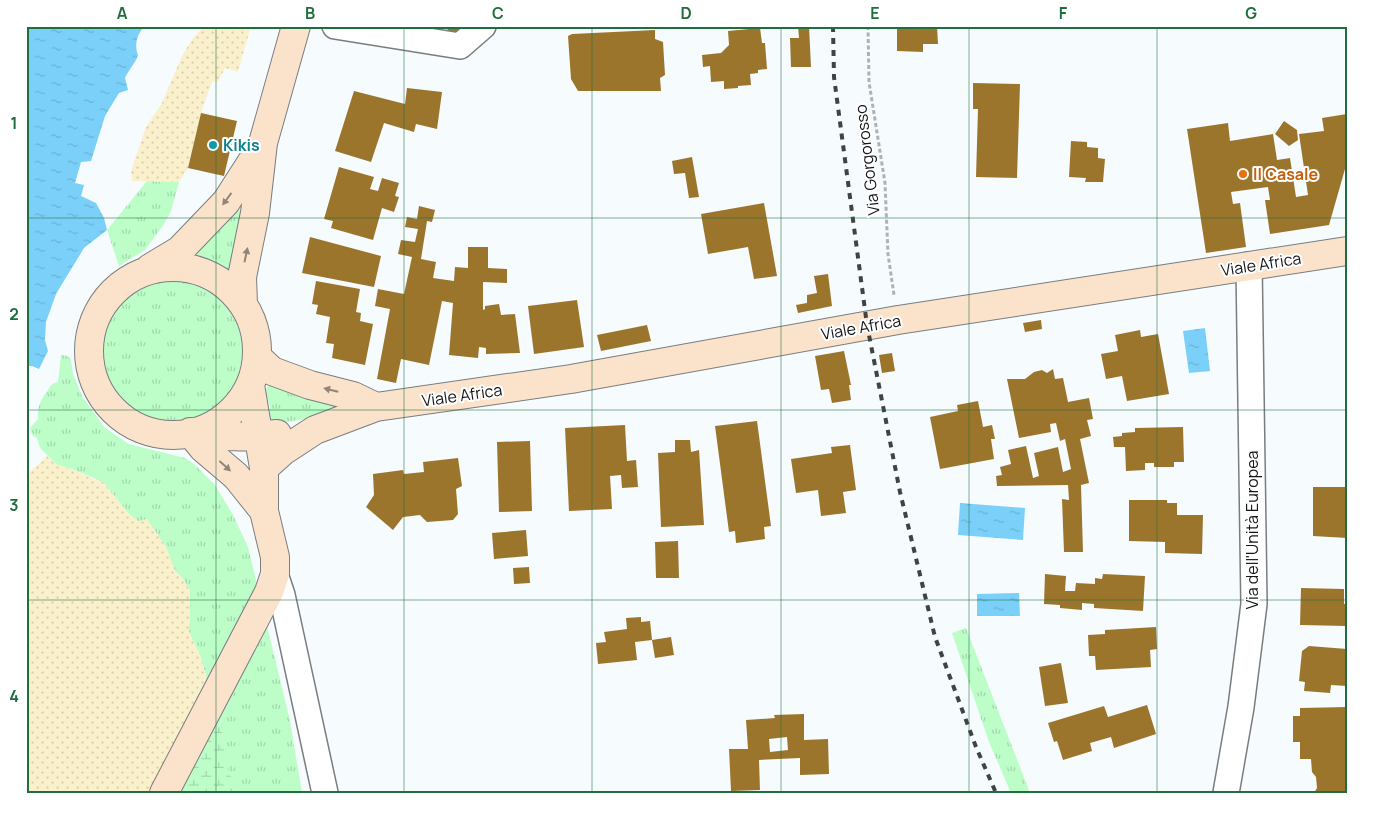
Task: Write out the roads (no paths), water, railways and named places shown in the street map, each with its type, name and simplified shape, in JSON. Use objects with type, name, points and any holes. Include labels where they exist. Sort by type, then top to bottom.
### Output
[{"type":"main road","points":[[263,143],[226,202],[180,250],[148,270],[128,279],[110,293],[98,312],[90,333],[88,356],[92,378],[102,398],[117,415],[136,427],[158,434],[193,432],[209,428],[234,410],[250,385],[257,358],[254,329],[243,303],[242,277],[255,213],[263,143],[296,26]]},
{"type":"main road","name":"Viale Africa","points":[[264,468],[283,451],[315,430],[376,407],[571,379],[898,320],[1347,250]]},
{"type":"main road","points":[[148,270],[174,266],[201,271],[224,284],[243,303]]},
{"type":"main road","points":[[257,358],[272,371],[310,385],[353,396],[376,407]]},
{"type":"main road","points":[[164,793],[268,592],[275,574],[275,557],[264,510],[264,468],[250,385]]},
{"type":"main road","name":"Viale Africa","points":[[193,432],[214,436],[247,438],[315,430]]},
{"type":"main road","points":[[193,432],[203,448],[236,476],[264,510]]},
{"type":"street","points":[[335,26],[460,46],[483,26]]},
{"type":"street","name":"Via dell'Unità Europea","points":[[1226,793],[1241,707],[1254,604],[1250,265]]},
{"type":"street","points":[[275,574],[282,595],[325,793]]},
{"type":"water","points":[[26,26],[169,26],[144,27],[140,33],[136,44],[138,55],[125,78],[128,90],[119,93],[105,116],[91,161],[81,162],[75,183],[84,185],[81,196],[96,203],[104,218],[107,230],[84,248],[56,294],[46,322],[45,340],[48,351],[39,369],[26,366]]},
{"type":"water","points":[[1205,328],[1210,371],[1189,373],[1183,331]]},
{"type":"water","points":[[960,503],[1025,508],[1023,540],[958,535]]},
{"type":"water","points":[[1019,593],[1020,616],[977,616],[977,594]]},
{"type":"railway","points":[[833,26],[834,77],[867,325],[900,492],[935,637],[976,747],[996,793]]},
{"type":"place","name":"Kikis","points":[[213,145]]},
{"type":"place","name":"Il Casale","points":[[1243,174]]}]
